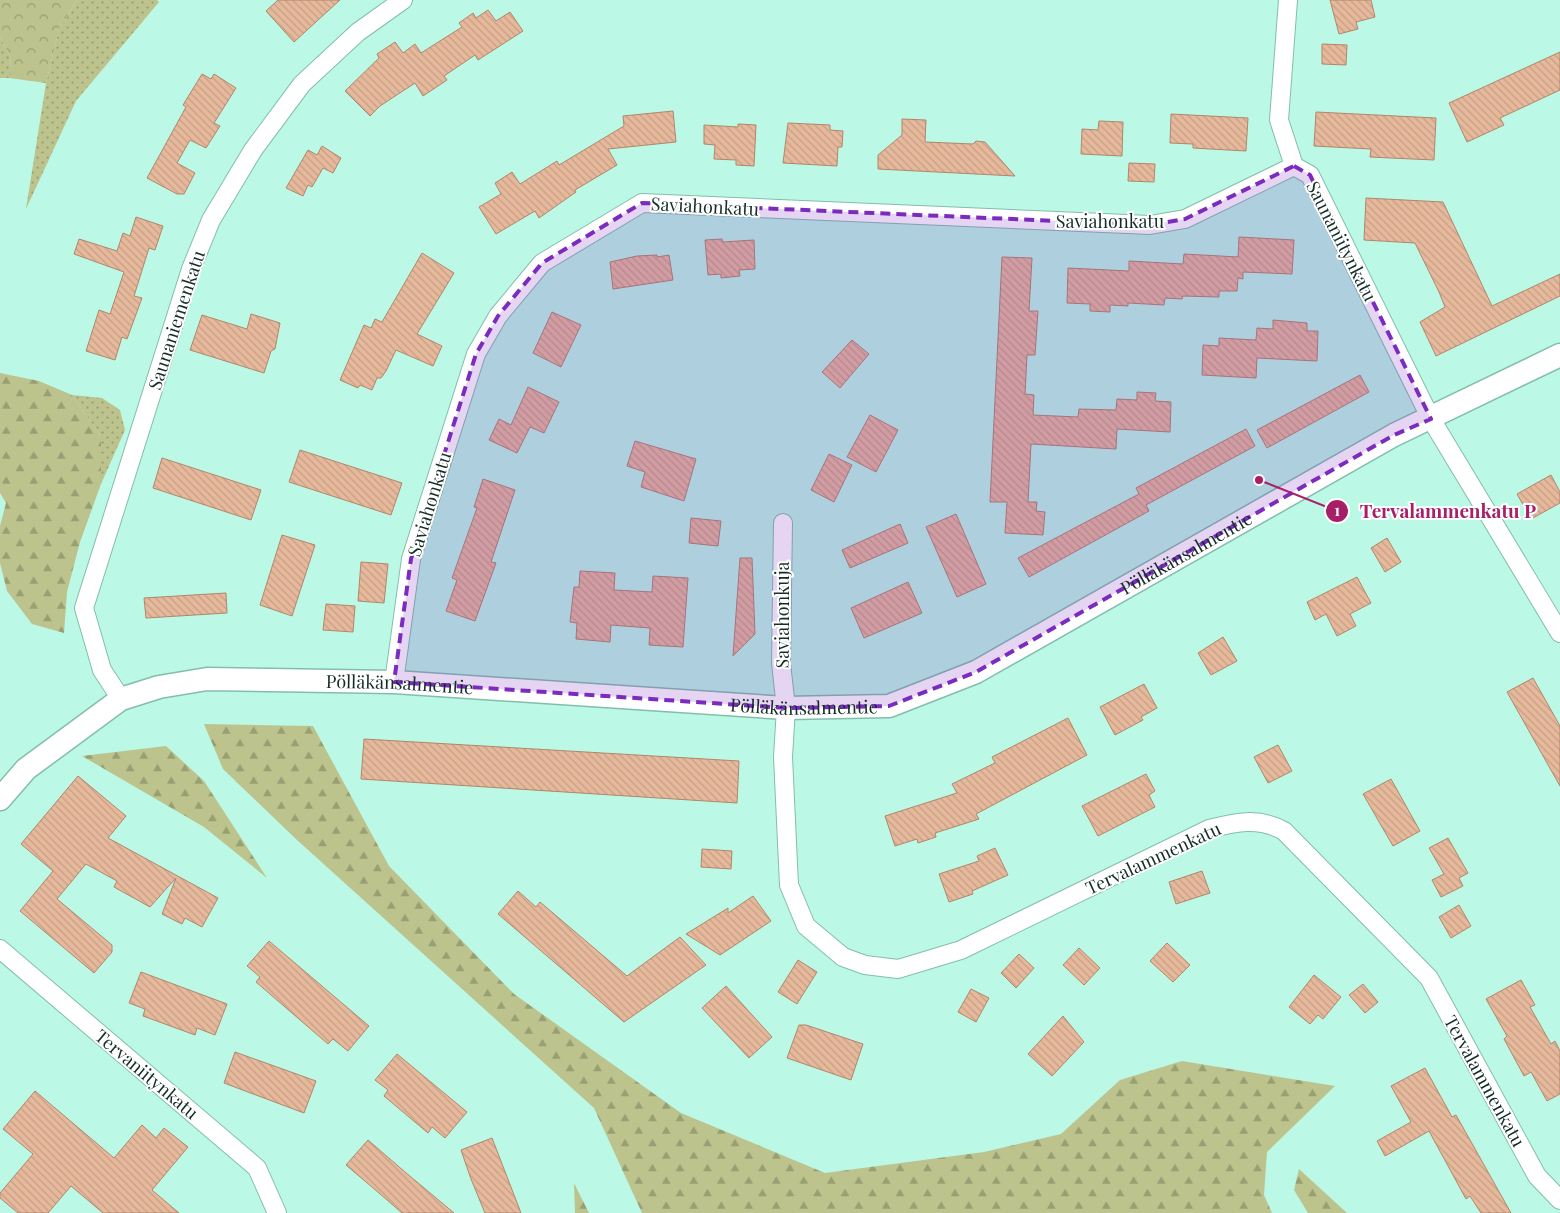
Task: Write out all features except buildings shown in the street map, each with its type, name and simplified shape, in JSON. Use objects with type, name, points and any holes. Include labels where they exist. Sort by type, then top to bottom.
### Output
[{"type":"street","name":"Saunaniemenkatu","points":[[121,699],[102,670],[84,608],[190,269],[211,220],[253,150],[302,84],[358,32],[403,0]]},
{"type":"street","name":"Saunaniitynkatu","points":[[1288,0],[1279,120],[1294,166],[1310,175],[1431,419]]},
{"type":"street","name":"Saviahonkatu","points":[[394,682],[411,559],[476,354],[498,316],[542,263],[642,203],[1150,225],[1185,219],[1294,166]]},
{"type":"street","name":"Pölläkänsalmentie","points":[[0,799],[26,769],[121,699],[159,687],[207,679],[394,682],[786,708],[889,706],[976,672],[1394,435],[1431,419],[1473,395],[1560,355]]},
{"type":"street","points":[[1431,419],[1560,633]]},
{"type":"street","name":"Saviahonkuja","points":[[783,523],[781,663],[786,708]]},
{"type":"street","name":"Tervalammenkatu","points":[[786,708],[783,757],[789,886],[806,926],[843,957],[866,965],[898,970],[952,953],[1209,829],[1233,822],[1254,821],[1271,824],[1284,831],[1429,978],[1537,1176],[1560,1200]]},
{"type":"street","name":"Tervaniitynkatu","points":[[0,949],[257,1168],[277,1213]]},
{"type":"highlighted area","points":[[1294,166],[1310,175],[1431,419],[1394,435],[976,672],[889,706],[786,708],[394,682],[411,559],[476,354],[498,316],[542,263],[642,203],[1150,225],[1185,219]]},
{"type":"green space","points":[[0,0],[77,0],[59,29],[46,83],[9,78],[11,58],[0,37]]},
{"type":"green space","points":[[77,0],[157,0],[159,2],[76,101],[26,209],[46,83],[59,29]]},
{"type":"green space","points":[[0,37],[11,58],[9,78],[0,78]]},
{"type":"green space","points":[[0,373],[39,381],[72,395],[101,437],[101,484],[80,542],[67,592],[64,633],[32,624],[7,591],[0,563],[0,526],[6,503],[0,493]]},
{"type":"green space","points":[[72,395],[102,398],[120,410],[125,430],[101,484],[101,437]]},
{"type":"green space","points":[[204,724],[313,726],[389,866],[514,994],[681,1113],[825,1173],[984,1152],[1061,1134],[1120,1080],[1182,1061],[1335,1086],[1267,1152],[1264,1195],[1272,1213],[642,1213],[594,1108],[297,840],[223,769]]},
{"type":"green space","points":[[166,746],[204,781],[267,878],[204,827],[82,756]]},
{"type":"green space","points":[[1299,1169],[1347,1213],[1308,1213],[1294,1190]]},
{"type":"green space","points":[[574,1183],[589,1213],[575,1213]]},
{"type":"place","name":"Tervalammenkatu P","points":[[1259,480]]}]
